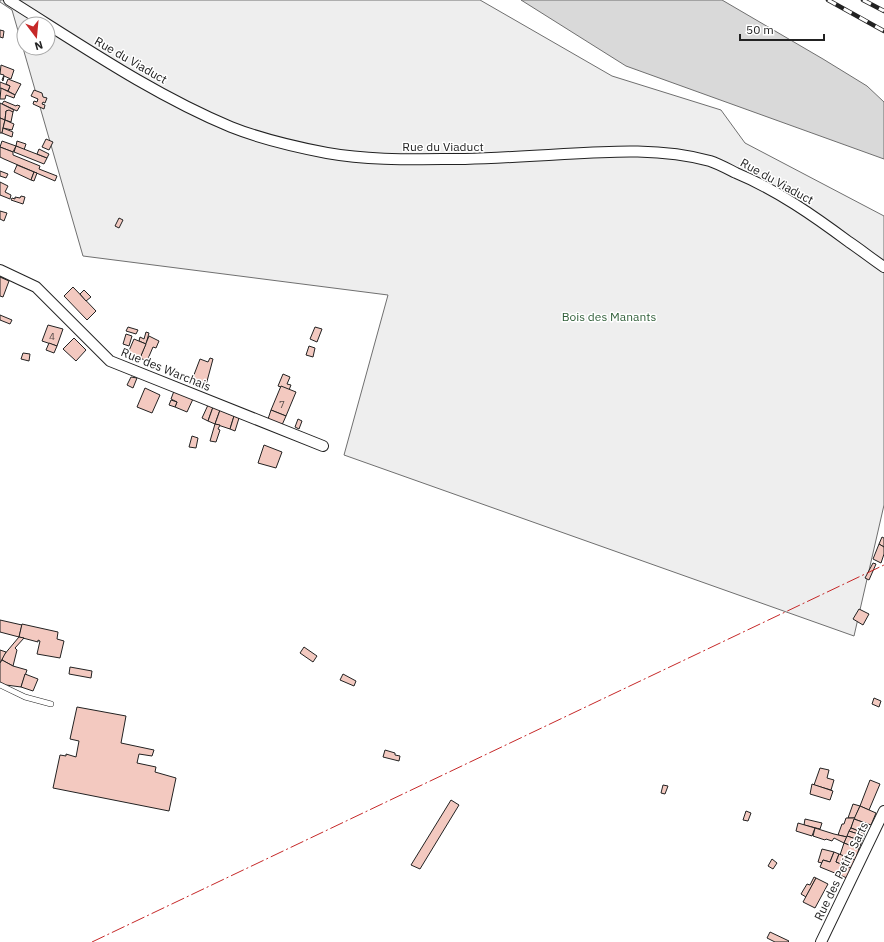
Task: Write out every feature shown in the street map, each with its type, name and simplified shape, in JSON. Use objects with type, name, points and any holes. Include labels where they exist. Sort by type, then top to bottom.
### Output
[{"type":"street","name":"Rue du Viaduct","points":[[9,0],[90,52],[146,85],[233,127],[278,141],[329,153],[387,159],[487,158],[607,151],[680,154],[712,162],[768,188],[811,215],[872,260],[884,267]]},
{"type":"street","name":"Rue des Warchais","points":[[0,270],[36,287],[110,361],[323,446]]},
{"type":"street","name":"Rue des Petits Sarts","points":[[821,942],[884,811]]},
{"type":"lane","points":[[0,685],[25,697],[51,704]]},
{"type":"green space","name":"Bois des Manants","points":[[0,0],[480,0],[612,76],[721,110],[745,143],[884,216],[884,505],[854,636],[344,455],[388,295],[83,256],[25,56],[56,56],[56,16],[16,16],[16,24],[12,10],[0,2]]},
{"type":"shaded area","points":[[521,0],[722,0],[867,86],[884,102],[884,159],[626,66]]},
{"type":"building","points":[[0,30],[4,31],[3,38],[0,37]]},
{"type":"building","points":[[1,65],[14,70],[11,79],[4,76],[3,81],[2,80],[4,75],[0,74]]},
{"type":"building","points":[[8,79],[21,84],[15,95],[8,91],[10,86],[6,84]]},
{"type":"building","points":[[0,82],[10,86],[8,91],[0,88]]},
{"type":"building","points":[[1,88],[15,95],[14,98],[6,95],[5,99],[0,99]]},
{"type":"building","points":[[34,90],[42,93],[43,97],[47,98],[45,103],[43,102],[42,104],[45,105],[44,109],[33,104],[34,101],[37,102],[38,99],[31,96]]},
{"type":"building","points":[[4,101],[20,106],[17,111],[2,104]]},
{"type":"building","points":[[0,103],[14,110],[13,112],[6,111],[5,120],[0,118]]},
{"type":"building","points":[[9,110],[13,112],[11,122],[5,120],[6,111]]},
{"type":"building","points":[[0,118],[5,120],[2,133],[0,133]]},
{"type":"building","points":[[5,120],[14,124],[12,130],[3,128]]},
{"type":"building","points":[[3,128],[13,132],[12,137],[2,133]]},
{"type":"building","points":[[46,139],[53,142],[49,150],[42,147]]},
{"type":"building","points":[[2,141],[16,146],[13,152],[0,147]]},
{"type":"building","points":[[17,141],[26,144],[24,150],[16,146]]},
{"type":"building","points":[[16,146],[47,158],[44,164],[14,152]]},
{"type":"building","points":[[0,147],[13,152],[13,155],[40,166],[39,169],[57,176],[55,181],[0,157]]},
{"type":"building","points":[[39,149],[49,154],[47,158],[37,154]]},
{"type":"building","points":[[17,165],[34,172],[31,180],[14,172]]},
{"type":"building","points":[[0,171],[8,174],[6,178],[0,176]]},
{"type":"building","points":[[34,172],[37,173],[34,181],[31,180]]},
{"type":"building","points":[[0,182],[8,186],[5,192],[11,195],[10,199],[0,195]]},
{"type":"building","points":[[21,196],[25,197],[23,204],[11,200],[12,198],[15,199],[15,197],[20,198]]},
{"type":"building","points":[[0,211],[7,213],[4,221],[0,219]]},
{"type":"building","points":[[119,218],[123,220],[119,228],[115,226]]},
{"type":"building","points":[[0,277],[9,281],[3,297],[0,296]]},
{"type":"building","points":[[73,287],[96,311],[87,320],[64,296]]},
{"type":"building","points":[[84,290],[91,297],[86,301],[80,294]]},
{"type":"building","points":[[0,315],[12,320],[10,324],[0,320]]},
{"type":"building","points":[[48,325],[63,329],[57,346],[42,341]]},
{"type":"building","points":[[128,327],[138,330],[136,334],[126,331]]},
{"type":"building","points":[[315,327],[322,329],[317,342],[310,339]]},
{"type":"building","points":[[146,332],[149,333],[146,344],[139,341],[140,337],[144,339]]},
{"type":"building","points":[[126,334],[132,336],[129,346],[123,344]]},
{"type":"building","points":[[149,336],[159,341],[156,348],[153,347],[147,361],[140,358]]},
{"type":"building","points":[[74,338],[86,350],[76,361],[63,349]]},
{"type":"building","points":[[134,339],[146,344],[140,358],[128,353]]},
{"type":"building","points":[[49,343],[57,346],[54,353],[46,350]]},
{"type":"building","points":[[309,346],[315,348],[313,357],[306,355]]},
{"type":"building","points":[[23,353],[30,354],[29,361],[21,359]]},
{"type":"building","points":[[210,358],[213,359],[206,385],[192,380],[200,359],[208,362]]},
{"type":"building","points":[[283,374],[290,377],[287,384],[291,385],[289,390],[278,386]]},
{"type":"building","points":[[131,377],[137,378],[133,388],[127,385]]},
{"type":"building","points":[[281,386],[296,392],[286,416],[271,410]]},
{"type":"building","points":[[145,388],[160,395],[152,413],[137,407]]},
{"type":"building","points":[[174,391],[193,399],[187,412],[175,407],[177,402],[171,399]]},
{"type":"building","points":[[171,400],[177,402],[175,407],[169,405]]},
{"type":"building","points":[[208,405],[213,407],[208,421],[202,418]]},
{"type":"building","points":[[213,407],[220,410],[215,424],[208,421]]},
{"type":"building","points":[[220,410],[234,416],[230,429],[215,424]]},
{"type":"building","points":[[271,410],[286,416],[282,425],[268,419]]},
{"type":"building","points":[[234,416],[239,418],[235,431],[230,429]]},
{"type":"building","points":[[298,419],[302,421],[299,429],[295,427]]},
{"type":"building","points":[[215,424],[220,425],[216,442],[210,441]]},
{"type":"building","points":[[192,436],[198,438],[196,448],[189,447]]},
{"type":"building","points":[[264,445],[282,452],[276,468],[258,463]]},
{"type":"building","points":[[882,537],[884,538],[884,547],[879,544]]},
{"type":"building","points":[[879,544],[884,547],[884,554],[881,563],[873,559]]},
{"type":"building","points":[[873,563],[876,564],[869,580],[865,578]]},
{"type":"building","points":[[859,609],[869,614],[863,625],[853,619]]},
{"type":"building","points":[[0,620],[22,625],[19,637],[0,632]]},
{"type":"building","points":[[22,624],[58,632],[57,639],[64,641],[60,658],[37,654],[40,641],[38,640],[38,642],[19,637]]},
{"type":"building","points":[[19,637],[24,638],[15,648],[17,650],[13,666],[2,660],[3,656]]},
{"type":"building","points":[[304,647],[317,656],[313,662],[300,653]]},
{"type":"building","points":[[0,650],[6,652],[0,663]]},
{"type":"building","points":[[2,660],[13,666],[27,670],[21,687],[6,685],[0,682],[0,663]]},
{"type":"building","points":[[70,667],[92,671],[91,678],[69,674]]},
{"type":"building","points":[[25,674],[38,679],[33,691],[21,687]]},
{"type":"building","points":[[343,674],[356,681],[354,686],[340,680]]},
{"type":"building","points":[[874,698],[881,701],[879,707],[872,704]]},
{"type":"building","points":[[77,707],[126,716],[121,743],[154,750],[152,756],[139,754],[137,763],[156,767],[155,772],[176,778],[169,811],[53,788],[60,755],[66,756],[66,754],[76,757],[79,741],[70,739]]},
{"type":"building","points":[[385,750],[400,756],[399,761],[383,757]]},
{"type":"building","points":[[820,768],[829,770],[827,778],[834,780],[831,790],[814,785]]},
{"type":"building","points":[[870,780],[880,784],[869,810],[860,806]]},
{"type":"building","points":[[812,784],[833,791],[830,800],[810,794]]},
{"type":"building","points":[[663,785],[668,786],[665,794],[661,793]]},
{"type":"building","points":[[451,800],[459,805],[420,869],[411,865]]},
{"type":"building","points":[[853,804],[860,806],[855,818],[848,818]]},
{"type":"building","points":[[860,806],[876,813],[871,825],[854,819]]},
{"type":"building","points":[[746,811],[751,813],[748,821],[743,820]]},
{"type":"building","points":[[846,818],[855,818],[847,837],[838,835]]},
{"type":"building","points":[[805,819],[822,823],[820,829],[804,825]]},
{"type":"building","points":[[854,819],[868,824],[864,833],[851,828]]},
{"type":"building","points":[[798,823],[815,828],[812,836],[796,831]]},
{"type":"building","points":[[815,828],[847,837],[844,843],[834,838],[832,841],[825,840],[813,836]]},
{"type":"building","points":[[851,828],[864,833],[864,836],[849,831]]},
{"type":"building","points":[[849,831],[864,836],[862,841],[847,836]]},
{"type":"building","points":[[847,836],[862,841],[859,849],[844,843]]},
{"type":"building","points":[[844,843],[859,849],[855,860],[840,855]]},
{"type":"building","points":[[822,849],[834,852],[830,862],[823,860],[822,863],[818,862]]},
{"type":"building","points":[[834,852],[839,854],[836,862],[852,868],[847,878],[820,867],[823,860],[830,862]]},
{"type":"building","points":[[839,854],[855,860],[852,868],[836,862]]},
{"type":"building","points":[[772,859],[777,863],[773,869],[768,866]]},
{"type":"building","points":[[814,877],[816,878],[806,897],[801,894],[807,884],[810,885]]},
{"type":"building","points":[[816,878],[828,884],[815,908],[803,902]]},
{"type":"building","points":[[770,932],[789,941],[775,942],[767,938]]},
{"type":"railway","points":[[828,0],[884,31]]},
{"type":"railway","points":[[863,0],[884,11]]},
{"type":"power","points":[[92,942],[884,565]]}]
